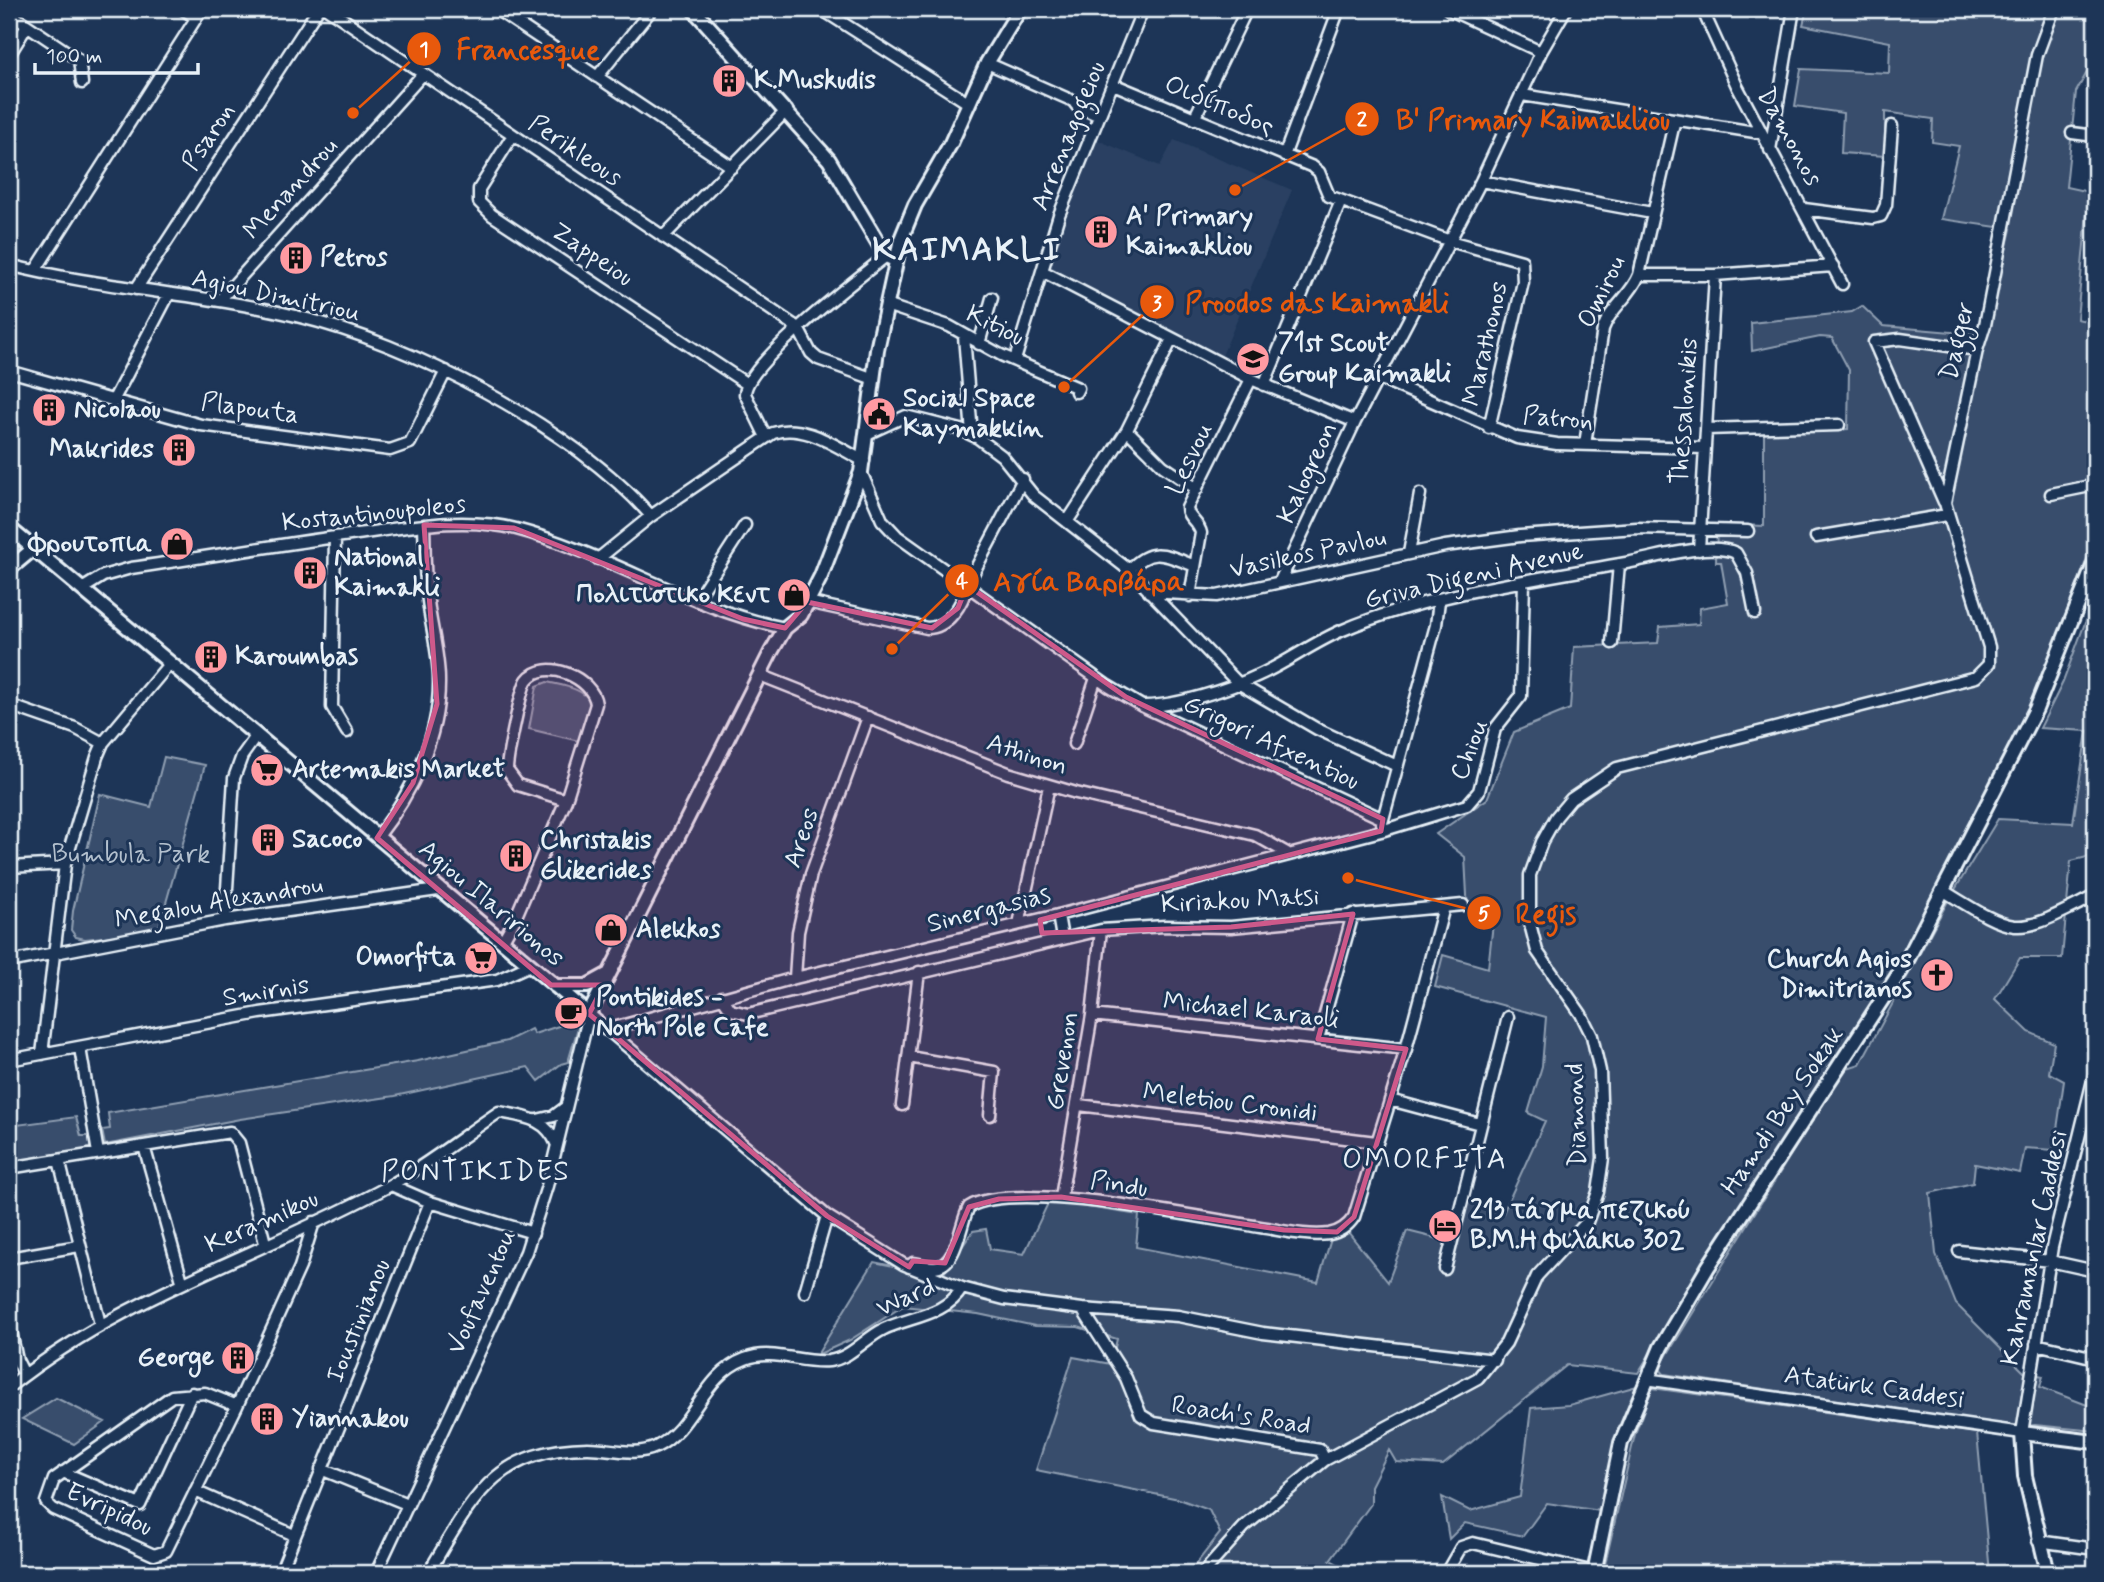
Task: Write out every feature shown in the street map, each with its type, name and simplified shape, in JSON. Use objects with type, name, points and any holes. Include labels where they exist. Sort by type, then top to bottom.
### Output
[{"type":"street","points":[[35,271],[199,13],[183,9]]},
{"type":"street","name":"Psaron","points":[[136,289],[318,9]]},
{"type":"street","name":"Perikleous","points":[[328,9],[797,328]]},
{"type":"street","points":[[496,9],[732,167]]},
{"type":"street","points":[[597,77],[652,9]]},
{"type":"street","points":[[693,9],[788,110],[829,160],[891,258]]},
{"type":"street","points":[[821,9],[968,103]]},
{"type":"street","points":[[589,1014],[760,675],[785,628],[799,617],[830,557],[863,467],[891,258],[915,205],[950,143],[987,62],[1020,9]]},
{"type":"street","name":"Arrenagogeiou","points":[[1015,360],[1059,215],[1143,9]]},
{"type":"street","points":[[1194,119],[1247,9]]},
{"type":"street","points":[[1284,156],[1339,9]]},
{"type":"street","points":[[1448,9],[1460,11],[1541,52]]},
{"type":"street","name":"Kalogreon","points":[[1280,581],[1355,422],[1481,181],[1541,52],[1566,9]]},
{"type":"street","name":"Damonos","points":[[1702,9],[1761,133],[1842,284]]},
{"type":"street","points":[[1770,150],[1794,9]]},
{"type":"street","name":"Dagger","points":[[1976,677],[1989,664],[1989,646],[1945,503],[1977,350],[1985,325],[2037,55],[2054,9]]},
{"type":"street","points":[[9,13],[79,60],[82,83]]},
{"type":"street","points":[[9,55],[27,26]]},
{"type":"street","points":[[987,62],[1073,101],[1077,106],[1099,116]]},
{"type":"street","name":"Menandrou","points":[[219,301],[423,74]]},
{"type":"street","name":"Οιδίποδος","points":[[1113,84],[1313,167],[1322,178],[1326,192],[1341,201]]},
{"type":"street","points":[[1522,95],[1761,133]]},
{"type":"street","points":[[663,237],[788,110]]},
{"type":"street","name":"Omirou","points":[[1585,444],[1603,330],[1611,314],[1633,289],[1639,275],[1675,119]]},
{"type":"street","points":[[1804,209],[1878,218],[1885,210],[1892,126]]},
{"type":"street","points":[[2072,133],[2095,136]]},
{"type":"street","name":"Zappeiou","points":[[513,135],[480,189],[479,202],[492,215],[747,384]]},
{"type":"street","points":[[1481,181],[1652,213]]},
{"type":"street","points":[[1264,385],[1341,201],[1450,241]]},
{"type":"street","name":"Marathonos","points":[[1450,241],[1518,258],[1524,266],[1489,428]]},
{"type":"street","points":[[766,437],[745,394],[747,384],[797,328],[891,258]]},
{"type":"street","name":"Agiou Dimitriou","points":[[9,265],[136,289],[219,301],[323,323],[365,337],[446,371],[578,452],[627,490],[652,516]]},
{"type":"street","points":[[1639,275],[1715,275],[1833,266]]},
{"type":"street","points":[[1042,271],[1251,379],[1355,422]]},
{"type":"street","name":"Thessalonikis","points":[[1699,550],[1715,275]]},
{"type":"street","points":[[113,401],[169,294]]},
{"type":"street","points":[[979,344],[992,298]]},
{"type":"street","name":"Kitiou","points":[[886,304],[949,326],[979,344],[1061,379],[1078,388],[1076,393]]},
{"type":"street","points":[[797,328],[811,353],[818,359],[874,379]]},
{"type":"street","points":[[964,336],[972,434]]},
{"type":"street","points":[[1067,522],[1128,430],[1172,339]]},
{"type":"street","points":[[1945,503],[1874,342],[1900,339],[1977,350]]},
{"type":"street","name":"Plapouta","points":[[9,370],[113,401],[228,429],[395,450],[405,447],[413,439],[446,371]]},
{"type":"street","name":"Patron","points":[[1379,378],[1489,428],[1527,440],[1704,448]]},
{"type":"street","name":"Lesvou","points":[[1190,596],[1201,533],[1200,526],[1186,512],[1251,379]]},
{"type":"street","points":[[869,433],[906,416],[972,434],[1002,456],[1034,496],[1129,570],[1238,683],[1317,729],[1397,766]]},
{"type":"street","points":[[1706,429],[1839,425]]},
{"type":"street","points":[[598,559],[652,516],[766,437],[781,430],[794,430],[814,436],[863,467],[882,520],[897,536],[1096,678],[1142,706]]},
{"type":"street","points":[[1128,430],[1163,466],[1196,489]]},
{"type":"street","points":[[807,602],[932,628],[943,623],[958,608],[967,585],[1023,479]]},
{"type":"street","points":[[2051,494],[2095,485]]},
{"type":"street","points":[[1409,554],[1420,494]]},
{"type":"street","points":[[1816,537],[1947,515]]},
{"type":"street","name":"Kostantinoupoleos","points":[[82,589],[121,570],[424,525],[474,523],[514,528],[598,559],[743,619],[785,628]]},
{"type":"street","points":[[696,599],[745,524]]},
{"type":"street","points":[[377,838],[413,783],[438,705],[439,673],[427,597],[424,525]]},
{"type":"street","name":"Agiou Ilaririonos","points":[[9,528],[827,1216],[909,1267],[962,1288]]},
{"type":"street","name":"Vasileos Pavlou","points":[[1149,592],[1216,596],[1409,554],[1520,536],[1628,528],[1748,531]]},
{"type":"street","points":[[335,537],[332,706],[347,732]]},
{"type":"street","points":[[9,569],[33,549]]},
{"type":"street","name":"Griva Digeni Avenue","points":[[1142,706],[1161,705],[1238,683],[1259,675],[1344,629],[1439,601],[1524,581],[1699,550],[1736,553],[1747,573],[1755,613]]},
{"type":"street","points":[[1129,570],[1141,558],[1154,554],[1195,566]]},
{"type":"street","name":"Hamdi Bey Sokak","points":[[1594,1573],[1621,1443],[1661,1347],[1708,1267],[1821,1090],[1863,1033],[1944,891],[2036,709],[2095,562]]},
{"type":"street","points":[[1612,643],[1619,564]]},
{"type":"street","name":"Chiou","points":[[1381,831],[1459,808],[1476,795],[1492,735],[1521,696],[1524,581]]},
{"type":"street","points":[[1381,831],[1436,625],[1439,601]]},
{"type":"street","points":[[42,1054],[65,864],[103,743],[170,663]]},
{"type":"street","points":[[502,942],[514,921],[566,800],[590,731],[595,698],[588,685],[580,680],[552,670],[542,670],[524,684],[507,770],[518,785],[566,800]]},
{"type":"street","name":"Athinon","points":[[760,675],[1008,773],[1049,786],[1255,835],[1287,853]]},
{"type":"street","name":"Diamond","points":[[1203,1573],[1244,1527],[1325,1460],[1468,1384],[1495,1360],[1506,1343],[1537,1276],[1587,1223],[1598,1192],[1603,1158],[1600,1071],[1592,1036],[1581,1014],[1537,951],[1531,924],[1530,875],[1542,842],[1556,817],[1579,792],[1617,768],[1976,677]]},
{"type":"street","points":[[1074,744],[1096,678]]},
{"type":"street","points":[[9,705],[75,728],[103,743]]},
{"type":"street","name":"Grigori Afxentiou","points":[[1142,706],[1383,819]]},
{"type":"street","name":"Areos","points":[[795,978],[799,932],[811,874],[868,717]]},
{"type":"street","points":[[225,920],[234,778],[242,756],[257,735]]},
{"type":"street","points":[[1019,924],[1049,786]]},
{"type":"street","name":"Sinergasias","points":[[606,1030],[795,978],[1058,915],[1287,853],[1381,831]]},
{"type":"street","points":[[9,867],[65,864]]},
{"type":"street","name":"Megalou Alexandrou","points":[[9,962],[225,920],[438,890]]},
{"type":"street","points":[[1944,891],[1992,921],[2016,927],[2047,920],[2095,896]]},
{"type":"street","name":"Kiriakou Matsi","points":[[722,997],[731,1010],[748,1014],[1062,937],[1101,930],[1165,926],[1231,927],[1463,905]]},
{"type":"street","points":[[1376,1142],[1406,1049],[1444,907]]},
{"type":"street","points":[[1318,1039],[1353,914]]},
{"type":"street","points":[[1058,915],[1062,937]]},
{"type":"street","name":"Grevenon","points":[[1061,1197],[1079,1105],[1101,930]]},
{"type":"street","name":"Smirnis","points":[[9,1060],[260,1013],[497,980],[528,966]]},
{"type":"street","points":[[831,970],[842,990]]},
{"type":"street","points":[[902,1105],[919,972]]},
{"type":"street","points":[[551,985],[570,988],[587,986],[609,973]]},
{"type":"street","name":"Voufaventou","points":[[376,1573],[517,1273],[533,1233],[589,1014]]},
{"type":"street","name":"Michael Karaoli","points":[[1092,1014],[1406,1049]]},
{"type":"street","points":[[1445,1269],[1508,1017]]},
{"type":"street","points":[[80,1048],[98,1153]]},
{"type":"street","points":[[909,1057],[995,1072],[990,1115]]},
{"type":"street","name":"Kahramanlar Caddesi","points":[[2022,1433],[2050,1261],[2095,1072]]},
{"type":"street","points":[[1391,1100],[1480,1124]]},
{"type":"street","name":"Meletiou Cronidi","points":[[1079,1105],[1376,1142]]},
{"type":"street","points":[[536,1120],[554,1116],[566,1107]]},
{"type":"street","name":"Keramikou","points":[[9,1387],[24,1374],[100,1324],[182,1281],[391,1185],[499,1112],[536,1120]]},
{"type":"street","points":[[536,1120],[546,1126],[557,1145]]},
{"type":"street","points":[[9,1168],[221,1132],[234,1135],[265,1243]]},
{"type":"street","name":"Pindu","points":[[909,1267],[917,1263],[936,1267],[949,1260],[965,1215],[977,1202],[1061,1197],[1319,1234],[1342,1230],[1355,1214],[1376,1142]]},
{"type":"street","points":[[144,1146],[182,1281]]},
{"type":"street","points":[[59,1160],[100,1324]]},
{"type":"street","points":[[391,1185],[430,1202],[533,1233]]},
{"type":"street","name":"Ioustinianou","points":[[280,1573],[293,1535],[430,1202]]},
{"type":"street","points":[[805,1292],[827,1216]]},
{"type":"street","name":"Evripidou","points":[[192,1393],[166,1400],[54,1479],[47,1493],[49,1507],[158,1555],[166,1550],[237,1406],[300,1267],[314,1222]]},
{"type":"street","points":[[9,1258],[79,1246]]},
{"type":"street","points":[[1959,1251],[2050,1261],[2095,1271]]},
{"type":"street","name":"Ward","points":[[428,1573],[474,1499],[510,1465],[524,1457],[564,1449],[640,1452],[656,1447],[671,1437],[718,1375],[729,1367],[765,1354],[832,1360],[850,1353],[881,1330],[937,1310],[956,1298],[962,1288],[1004,1299],[1082,1309],[1178,1315],[1264,1333],[1495,1360]]},
{"type":"street","name":"Roach's Road","points":[[1082,1309],[1126,1378],[1141,1415],[1154,1423],[1320,1450],[1325,1460]]},
{"type":"street","points":[[9,1322],[17,1360],[24,1374]]},
{"type":"street","points":[[2036,1344],[2095,1358]]},
{"type":"street","name":"Atatürk Caddesi","points":[[1646,1379],[2095,1442]]},
{"type":"street","points":[[192,1393],[212,1395],[237,1406]]},
{"type":"street","name":"Evripidou","points":[[63,1472],[140,1505],[192,1393]]},
{"type":"street","points":[[2022,1433],[2025,1476],[2038,1541],[2048,1573]]},
{"type":"street","points":[[321,1469],[407,1504]]},
{"type":"street","points":[[195,1491],[293,1535]]},
{"type":"street","points":[[2038,1541],[2095,1549]]},
{"type":"street","points":[[1446,1573],[1461,1548],[1473,1543],[1594,1573]]},
{"type":"highlighted area","points":[[424,525],[514,528],[743,619],[785,628],[807,602],[932,628],[958,608],[967,585],[1126,697],[1383,819],[1381,831],[1040,920],[1042,933],[1231,927],[1353,914],[1318,1039],[1406,1049],[1354,1217],[1337,1232],[1284,1230],[1061,1197],[999,1199],[969,1207],[945,1263],[913,1261],[909,1267],[827,1216],[606,1030],[589,1014],[604,985],[551,985],[377,838],[413,783],[437,704]]},
{"type":"shaded area","points":[[1095,139],[1160,166],[1174,140],[1292,190],[1221,358],[1049,267]]},
{"type":"green space","points":[[1807,9],[2095,9],[2095,58],[2076,92],[2066,187],[2089,192],[2077,319],[2095,323],[2095,478],[2087,482],[2089,490],[2095,489],[2095,537],[2029,714],[1981,800],[1944,878],[1901,958],[1856,1033],[1804,1105],[1638,1373],[1567,1365],[1443,1465],[1396,1462],[1389,1450],[1371,1486],[1371,1504],[1330,1560],[1355,1573],[1189,1573],[1220,1533],[1209,1510],[1179,1499],[1036,1470],[1073,1357],[1111,1364],[1117,1339],[1078,1327],[1035,1326],[978,1314],[903,1306],[850,1340],[817,1355],[874,1262],[942,1276],[973,1231],[986,1229],[990,1249],[1024,1254],[1049,1201],[1139,1215],[1136,1247],[1318,1282],[1331,1239],[1348,1232],[1388,1282],[1407,1231],[1455,1243],[1466,1200],[1503,1213],[1545,1121],[1528,1113],[1542,1066],[1546,1017],[1435,987],[1443,955],[1488,968],[1494,914],[1468,914],[1465,857],[1436,834],[1487,799],[1514,732],[1570,709],[1574,647],[1658,643],[1660,627],[1699,624],[1700,608],[1728,603],[1721,562],[1716,562],[1717,524],[1764,526],[1764,433],[1848,429],[1849,370],[1832,338],[1820,337],[1752,351],[1751,323],[1852,312],[1862,306],[1883,326],[1986,335],[2011,229],[1941,219],[1959,146],[1932,142],[1933,119],[1885,112],[1885,156],[1841,153],[1843,113],[1795,106],[1801,69],[1889,73],[1890,42],[1803,25]]},
{"type":"green space","points":[[2095,608],[2095,855],[2071,861],[2062,958],[2020,958],[1995,999],[2029,1032],[2054,1043],[2049,1073],[2064,1081],[2054,1150],[2025,1148],[2020,1173],[1975,1164],[1973,1183],[1930,1193],[1936,1254],[1956,1304],[2024,1372],[2043,1376],[2040,1387],[2095,1408],[2095,1431],[2035,1425],[2017,1427],[1664,1374],[1659,1368],[1844,1069],[1860,1064],[1948,901],[1998,819],[2073,823],[2087,731],[2040,728],[2063,682],[2085,623]]},
{"type":"green space","points":[[547,682],[578,691],[591,703],[579,741],[529,729],[537,686]]},
{"type":"green space","name":"Bumbula Park","points":[[164,757],[205,765],[158,931],[85,939],[76,937],[71,930],[73,911],[100,794],[151,807]]},
{"type":"green space","points":[[577,1020],[579,1024],[568,1062],[561,1064],[539,1081],[528,1067],[395,1096],[240,1119],[105,1145],[102,1130],[110,1129],[108,1113],[418,1061],[507,1041],[531,1029],[534,1034]]},
{"type":"green space","points":[[76,1117],[81,1136],[90,1136],[90,1150],[9,1162],[9,1126]]},
{"type":"green space","points":[[1637,1386],[1613,1454],[1601,1511],[1547,1503],[1523,1536],[1465,1523],[1449,1539],[1442,1497],[1470,1511],[1520,1497],[1531,1408],[1569,1405]]},
{"type":"green space","points":[[1652,1388],[1977,1433],[1990,1573],[1603,1573],[1635,1434]]},
{"type":"green space","points":[[56,1398],[105,1422],[74,1444],[22,1419]]},
{"type":"place","name":"K.Muskudis","points":[[729,81]]},
{"type":"place","name":"Francesque","points":[[353,113]]},
{"type":"place","name":"B' Primary Kaimakliou","points":[[1235,190]]},
{"type":"place","name":"A' Primary Kaimakliou","points":[[1101,232]]},
{"type":"place","name":"Petros","points":[[296,258]]},
{"type":"place","name":"71st Scout Group Kaimakli","points":[[1253,359]]},
{"type":"place","name":"Proodos das Kaimakli","points":[[1064,387]]},
{"type":"place","name":"Nicolaou","points":[[49,410]]},
{"type":"place","name":"Social Space Kaymakkin","points":[[879,414]]},
{"type":"place","name":"Makrides","points":[[179,450]]},
{"type":"place","name":"Φρουτοπια","points":[[177,544]]},
{"type":"place","name":"National Kaimakli","points":[[310,573]]},
{"type":"place","name":"Πολιτιστικο Κεντ","points":[[794,595]]},
{"type":"place","name":"Αγία Βαρβάρα","points":[[892,649]]},
{"type":"place","name":"Karoumbas","points":[[211,657]]},
{"type":"place","name":"Artemakis Market","points":[[267,770]]},
{"type":"place","name":"Sacoco","points":[[268,840]]},
{"type":"place","name":"Christakis Glikerides","points":[[516,856]]},
{"type":"place","name":"Regis","points":[[1348,878]]},
{"type":"place","name":"Alekkos","points":[[611,930]]},
{"type":"place","name":"Omorfita","points":[[481,958]]},
{"type":"place","name":"Church Agios Dimitrianos","points":[[1937,975]]},
{"type":"place","name":"Pontikides - North Pole Cafe","points":[[571,1013]]},
{"type":"place","name":"213 τάγμα πεζικού B.M.H Φιλάκιο 302","points":[[1445,1226]]},
{"type":"place","name":"George","points":[[238,1358]]},
{"type":"place","name":"Yiannakou","points":[[267,1419]]},
{"type":"district","name":"KAIMAKLI","points":[[967,251]]},
{"type":"district","name":"OMORFITA","points":[[1425,1159]]},
{"type":"district","name":"PONTIKIDES","points":[[476,1172]]}]
